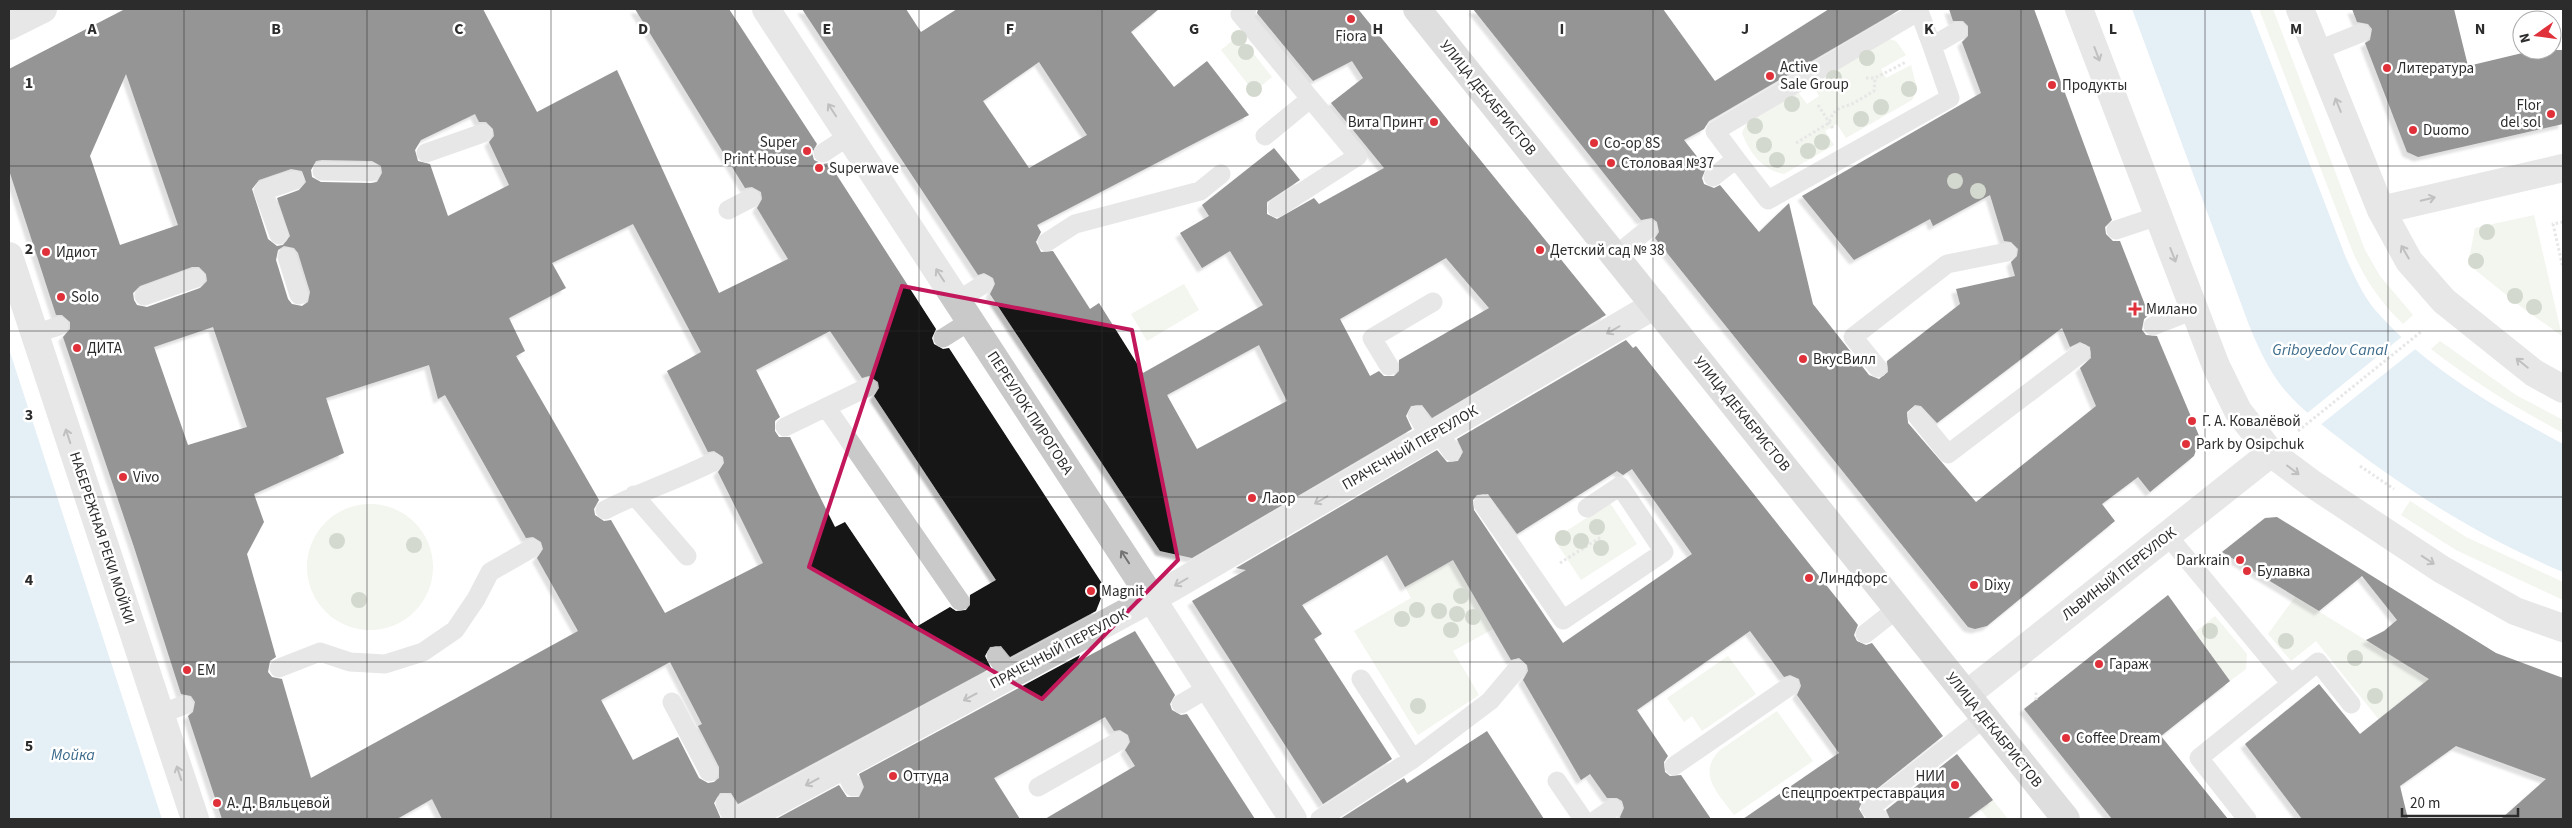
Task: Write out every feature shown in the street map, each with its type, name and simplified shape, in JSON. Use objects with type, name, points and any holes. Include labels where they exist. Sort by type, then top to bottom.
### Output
[{"type":"main road","name":"УЛИЦА ДЕКАБРИСТОВ","points":[[1417,9],[2066,819]]},
{"type":"street","points":[[9,26],[43,9]]},
{"type":"street","name":"ПЕРЕУЛОК ПИРОГОВА","points":[[766,9],[1293,819]]},
{"type":"street","points":[[2079,9],[2216,366],[2238,412],[2271,453],[2311,483],[2442,568],[2515,611],[2563,628]]},
{"type":"street","points":[[2300,9],[2381,210],[2409,261],[2444,301],[2534,373],[2563,388]]},
{"type":"street","points":[[2381,210],[2563,168]]},
{"type":"street","name":"НАБЕРЕЖНАЯ РЕКИ МОЙКИ","points":[[9,256],[47,330],[172,710],[195,819]]},
{"type":"street","name":"ПРАЧЕЧНЫЙ ПЕРЕУЛОК","points":[[734,814],[847,776],[1003,666],[1151,598],[1655,305]]},
{"type":"street","name":"ЛЬВИНЫЙ ПЕРЕУЛОК","points":[[1966,695],[2271,453]]},
{"type":"lane","points":[[1247,9],[1240,14],[1358,156],[1277,208]]},
{"type":"lane","points":[[1918,11],[1932,46],[1950,98],[1768,200],[1715,131],[1918,11]]},
{"type":"lane","points":[[1932,46],[1958,31]]},
{"type":"lane","points":[[2316,51],[2361,33]]},
{"type":"lane","points":[[1265,136],[1310,99]]},
{"type":"lane","points":[[426,153],[483,133]]},
{"type":"lane","points":[[823,154],[849,136]]},
{"type":"lane","points":[[1713,177],[1736,159]]},
{"type":"lane","points":[[322,171],[371,172]]},
{"type":"lane","points":[[1047,242],[1075,224],[1200,191],[1221,174]]},
{"type":"lane","points":[[279,235],[263,191],[295,180]]},
{"type":"lane","points":[[728,210],[751,198]]},
{"type":"lane","points":[[2116,230],[2158,216]]},
{"type":"lane","points":[[1615,256],[1648,229]]},
{"type":"lane","points":[[1878,368],[1852,337],[1947,264],[2007,252]]},
{"type":"lane","points":[[286,257],[299,295]]},
{"type":"lane","points":[[144,296],[196,278]]},
{"type":"lane","points":[[943,338],[984,284]]},
{"type":"lane","points":[[1389,366],[1372,338],[1433,302]]},
{"type":"lane","points":[[2153,326],[2194,310]]},
{"type":"lane","points":[[1917,416],[1948,454],[2080,353]]},
{"type":"lane","points":[[785,427],[868,387]]},
{"type":"lane","points":[[826,407],[960,601]]},
{"type":"lane","points":[[605,510],[634,495],[683,477],[713,462]]},
{"type":"lane","points":[[1483,504],[1535,580],[1557,623],[1664,552],[1620,486],[1587,508]]},
{"type":"lane","points":[[634,495],[687,556]]},
{"type":"lane","points":[[2167,535],[2291,684]]},
{"type":"lane","points":[[279,668],[320,652],[350,662],[384,664],[423,652],[455,630],[490,572],[532,548]]},
{"type":"lane","points":[[1865,634],[1898,608]]},
{"type":"lane","points":[[2247,819],[2199,758],[2318,662],[2351,704]]},
{"type":"lane","points":[[1320,819],[1413,759],[1490,701],[1517,669]]},
{"type":"lane","points":[[1361,679],[1413,759]]},
{"type":"lane","points":[[1674,766],[1790,686]]},
{"type":"lane","points":[[1181,704],[1208,688]]},
{"type":"lane","points":[[672,702],[709,772]]},
{"type":"lane","points":[[1878,819],[1870,808],[1984,718]]},
{"type":"lane","points":[[1038,787],[1120,741]]},
{"type":"lane","points":[[1557,781],[1583,819]]},
{"type":"lane","points":[[1597,819],[1613,808]]},
{"type":"path","points":[[1858,82],[1866,78],[1875,78],[1912,59],[1932,46]]},
{"type":"path","points":[[1796,143],[1829,123],[1833,113],[1874,91],[1875,78]]},
{"type":"path","points":[[1802,79],[1849,154]]},
{"type":"path","points":[[1819,106],[1827,101]]},
{"type":"path","points":[[2563,222],[2553,224],[2563,268]]},
{"type":"path","points":[[2298,431],[2422,332]]},
{"type":"path","points":[[2360,466],[2394,489]]},
{"type":"path","points":[[1535,580],[1601,537]]},
{"type":"path","points":[[2036,692],[2036,700]]},
{"type":"highlighted area","points":[[902,286],[1132,330],[1178,560],[1042,699],[809,567]]},
{"type":"green space","points":[[2259,9],[2273,9],[2365,250],[2380,276],[2413,315],[2403,324],[2375,292],[2354,255]]},
{"type":"green space","points":[[1239,35],[1272,77],[1254,92],[1221,50]]},
{"type":"green space","points":[[1886,38],[1896,41],[1906,55],[1881,69],[1886,78],[1911,65],[1917,89],[1912,100],[1846,138],[1837,124],[1825,131],[1834,145],[1784,174],[1769,169],[1758,160],[1742,133],[1746,124],[1798,92],[1807,104],[1819,96],[1811,83]]},
{"type":"green space","points":[[2534,215],[2562,336],[2520,306],[2468,264],[2475,228]]},
{"type":"green space","points":[[1184,284],[1199,310],[1147,341],[1131,314]]},
{"type":"green space","points":[[2440,341],[2516,395],[2563,420],[2563,433],[2463,373],[2431,349]]},
{"type":"green space","points":[[2410,501],[2466,537],[2563,582],[2563,600],[2456,550],[2401,515]]},
{"type":"green space","points":[[1610,503],[1637,544],[1581,580],[1554,539]]},
{"type":"green space","points":[[370,504],[394,509],[415,522],[428,543],[433,567],[428,591],[415,612],[394,625],[370,630],[346,625],[325,612],[312,591],[307,567],[312,543],[325,522],[346,509]]},
{"type":"green space","points":[[1453,560],[1493,629],[1453,651],[1479,695],[1418,735],[1354,631],[1411,598],[1405,587]]},
{"type":"green space","points":[[2295,597],[2449,691],[2436,701],[2422,684],[2390,710],[2392,736],[2316,641],[2291,661],[2268,634]]},
{"type":"green space","points":[[2215,616],[2247,654],[2246,669],[2230,681],[2195,632]]},
{"type":"green space","points":[[1728,656],[1756,694],[1702,731],[1692,716],[1684,722],[1667,698]]},
{"type":"green space","points":[[1777,711],[1813,761],[1734,815],[1712,784],[1710,767],[1713,759],[1720,750]]},
{"type":"green space","points":[[1993,800],[2008,819],[1988,819],[1980,809]]},
{"type":"water","name":"Griboyedov Canal","points":[[2132,9],[2250,9],[2346,258],[2371,305],[2396,332],[2440,369],[2488,401],[2563,444],[2563,572],[2478,531],[2399,482],[2331,432],[2283,388],[2264,358],[2249,325]]},
{"type":"water","name":"Мойка","points":[[9,349],[162,819],[9,819]]},
{"type":"pier","points":[[2404,335],[2418,347],[2319,426],[2306,414]]},
{"type":"building","points":[[125,9],[483,9],[537,112],[617,70],[719,293],[788,259],[757,208],[762,199],[761,192],[752,187],[745,188],[635,9],[729,9],[817,144],[812,153],[814,160],[823,164],[829,163],[936,329],[932,338],[934,344],[943,349],[949,348],[1105,588],[1096,611],[1010,657],[1001,646],[990,647],[985,656],[991,668],[738,804],[731,793],[720,793],[714,803],[721,819],[442,819],[432,799],[397,819],[222,819],[188,716],[193,712],[195,702],[191,696],[181,694],[134,547],[63,337],[70,329],[70,322],[62,315],[56,315],[9,170],[9,69]],"holes":[[[126,74],[178,225],[120,245],[90,156]],[[475,114],[479,122],[486,122],[493,129],[494,136],[489,142],[509,185],[448,216],[430,164],[418,161],[415,150],[421,140]],[[322,160],[372,161],[381,166],[382,173],[377,182],[371,183],[321,182],[312,177],[311,170],[316,161]],[[291,169],[302,171],[306,182],[299,190],[277,198],[290,236],[283,245],[277,246],[268,239],[252,189],[259,180]],[[633,224],[701,352],[667,371],[708,452],[714,451],[723,457],[724,463],[718,472],[763,563],[665,613],[611,520],[604,521],[595,515],[594,509],[599,500],[516,356],[525,351],[509,318],[566,288],[552,263]],[[284,246],[294,248],[298,253],[310,292],[308,302],[302,306],[292,304],[288,299],[276,260],[278,250]],[[192,267],[199,267],[206,274],[207,281],[200,288],[147,307],[137,305],[133,293],[140,286]],[[213,327],[247,427],[188,445],[154,347]],[[830,331],[862,378],[869,376],[878,382],[879,388],[874,396],[996,580],[970,595],[970,605],[966,610],[956,611],[950,607],[916,627],[845,522],[835,527],[790,437],[779,437],[775,431],[775,421],[780,417],[756,370]],[[429,365],[438,399],[445,395],[526,538],[533,537],[541,542],[543,549],[537,558],[578,631],[311,778],[282,679],[272,677],[268,672],[270,661],[276,657],[247,554],[264,522],[254,494],[344,453],[326,398]],[[670,662],[702,724],[698,726],[719,767],[719,778],[714,782],[708,783],[699,778],[678,737],[633,760],[601,700]]]},
{"type":"building","points":[[802,9],[906,9],[921,32],[957,9],[1159,9],[1131,32],[1174,87],[1207,61],[1249,115],[1037,225],[1041,232],[1036,242],[1041,252],[1053,251],[1090,309],[1099,303],[1143,373],[1263,305],[1230,251],[1202,268],[1180,233],[1209,216],[1202,205],[1274,148],[1300,180],[1267,202],[1267,214],[1277,219],[1314,198],[1319,204],[1384,168],[1331,103],[1363,78],[1352,61],[1313,81],[1257,13],[1258,9],[1358,9],[1606,315],[1432,418],[1422,405],[1411,406],[1406,416],[1412,429],[1192,558],[1160,551],[990,294],[995,284],[993,278],[984,273],[978,275]],"holes":[[[1039,62],[1087,135],[1029,168],[983,101]],[[1446,258],[1489,308],[1399,360],[1399,371],[1394,376],[1384,376],[1379,371],[1370,376],[1340,319]],[[1259,345],[1287,401],[1197,449],[1167,395]]]},
{"type":"building","points":[[1473,9],[1663,9],[1715,81],[1829,9],[1901,9],[1709,121],[1704,129],[1684,140],[1706,168],[1702,178],[1704,184],[1714,188],[1720,185],[1759,232],[1789,203],[1813,304],[1869,375],[1879,379],[1888,372],[1887,361],[1960,304],[1956,289],[2015,276],[2011,262],[2017,256],[2018,249],[2011,242],[2004,241],[1990,195],[1933,226],[1930,219],[1854,260],[1802,196],[1981,93],[1962,42],[1968,36],[1968,26],[1963,21],[1953,21],[1949,9],[2034,9],[2112,220],[2105,227],[2106,234],[2113,241],[2120,241],[2149,315],[2144,319],[2142,330],[2146,335],[2157,336],[2200,438],[2194,456],[2150,492],[2138,477],[2102,504],[2115,521],[1987,626],[1975,629],[1968,627],[1655,238],[1659,232],[1657,222],[1652,218],[1641,220]],"holes":[[[2062,328],[2070,347],[2080,342],[2090,347],[2091,358],[2080,368],[2096,406],[1976,502],[1908,423],[1907,412],[1915,405],[1921,406],[1937,423]]]},
{"type":"building","points":[[2352,9],[2454,9],[2468,66],[2512,55],[2512,60],[2562,60],[2563,50],[2563,124],[2418,157],[2407,152],[2365,43],[2370,40],[2372,29],[2368,24],[2357,22]]},
{"type":"building","points":[[1626,340],[1633,348],[1636,346],[1858,625],[1854,635],[1857,641],[1866,645],[1872,643],[1943,736],[1863,800],[1859,809],[1865,819],[1743,819],[1839,753],[1797,695],[1801,686],[1799,679],[1790,675],[1784,677],[1750,631],[1637,710],[1668,756],[1664,762],[1665,772],[1670,776],[1681,775],[1711,819],[1621,819],[1624,808],[1622,801],[1617,798],[1607,798],[1590,774],[1581,780],[1523,680],[1528,671],[1527,665],[1519,658],[1511,660],[1453,560],[1405,587],[1387,555],[1302,605],[1322,634],[1314,639],[1392,759],[1323,804],[1192,601],[1246,570],[1236,568],[1437,450],[1447,462],[1458,461],[1463,452],[1457,439]],"holes":[[[1632,469],[1692,554],[1563,643],[1474,510],[1473,500],[1477,495],[1488,494],[1517,534],[1617,471],[1623,475]]]},
{"type":"building","points":[[2277,517],[2496,653],[2563,678],[2563,819],[2501,819],[2546,779],[2456,746],[2400,786],[2408,819],[2302,819],[2245,744],[2319,684],[2360,734],[2429,679],[2366,640],[2384,631],[2397,620],[2362,576],[2319,611],[2222,552],[2265,518]]},
{"type":"building","points":[[2168,595],[2230,681],[2161,736],[2228,819],[2112,819],[2024,709]]},
{"type":"building","points":[[1135,631],[1175,695],[1170,704],[1172,710],[1181,715],[1187,714],[1255,819],[1045,819],[1135,766],[1125,750],[1130,742],[1128,735],[1120,730],[1114,731],[1105,717],[994,778],[1020,819],[776,819],[839,785],[847,797],[859,797],[864,787],[859,774],[1080,655],[1077,662]]},
{"type":"building","points":[[1487,731],[1544,819],[1340,819],[1404,778],[1407,783]]},
{"type":"building","name":"НИИ Спецпроектреставрация","points":[[1957,754],[1993,800],[1967,819],[1890,819],[1886,810]]},
{"type":"place","name":"Fiora","points":[[1351,19]]},
{"type":"place","name":"Литература","points":[[2387,68]]},
{"type":"place","name":"Active Sale Group","points":[[1770,76]]},
{"type":"place","name":"Продукты","points":[[2052,85]]},
{"type":"place","name":"Flor del sol","points":[[2551,114]]},
{"type":"place","name":"Вита Принт","points":[[1434,122]]},
{"type":"place","name":"Duomo","points":[[2413,130]]},
{"type":"place","name":"Co-op 8S","points":[[1594,143]]},
{"type":"place","name":"Super Print House","points":[[807,151]]},
{"type":"place","name":"Столовая №37","points":[[1611,163]]},
{"type":"place","name":"Superwave","points":[[819,168]]},
{"type":"place","name":"Детский сад № 38","points":[[1540,250]]},
{"type":"place","name":"Идиот","points":[[46,252]]},
{"type":"place","name":"Solo","points":[[61,297]]},
{"type":"place","name":"Милано","points":[[2135,309]]},
{"type":"place","name":"ДИТА","points":[[77,348]]},
{"type":"place","name":"ВкусВилл","points":[[1803,359]]},
{"type":"place","name":"Г. А. Ковалёвой","points":[[2192,421]]},
{"type":"place","name":"Park by Osipchuk","points":[[2186,444]]},
{"type":"place","name":"Vivo","points":[[123,477]]},
{"type":"place","name":"Лаор","points":[[1252,498]]},
{"type":"place","name":"Darkrain","points":[[2240,560]]},
{"type":"place","name":"Булавка","points":[[2247,571]]},
{"type":"place","name":"Линдфорс","points":[[1809,578]]},
{"type":"place","name":"Dixy","points":[[1974,585]]},
{"type":"place","name":"Magnit","points":[[1091,591]]},
{"type":"place","name":"Гараж","points":[[2099,664]]},
{"type":"place","name":"ЕМ","points":[[187,670]]},
{"type":"place","name":"Coffee Dream","points":[[2066,738]]},
{"type":"place","name":"Оттуда","points":[[893,776]]},
{"type":"place","name":"НИИ Спецпроектреставрация","points":[[1955,785]]},
{"type":"place","name":"А. Д. Вяльцевой","points":[[217,803]]}]
